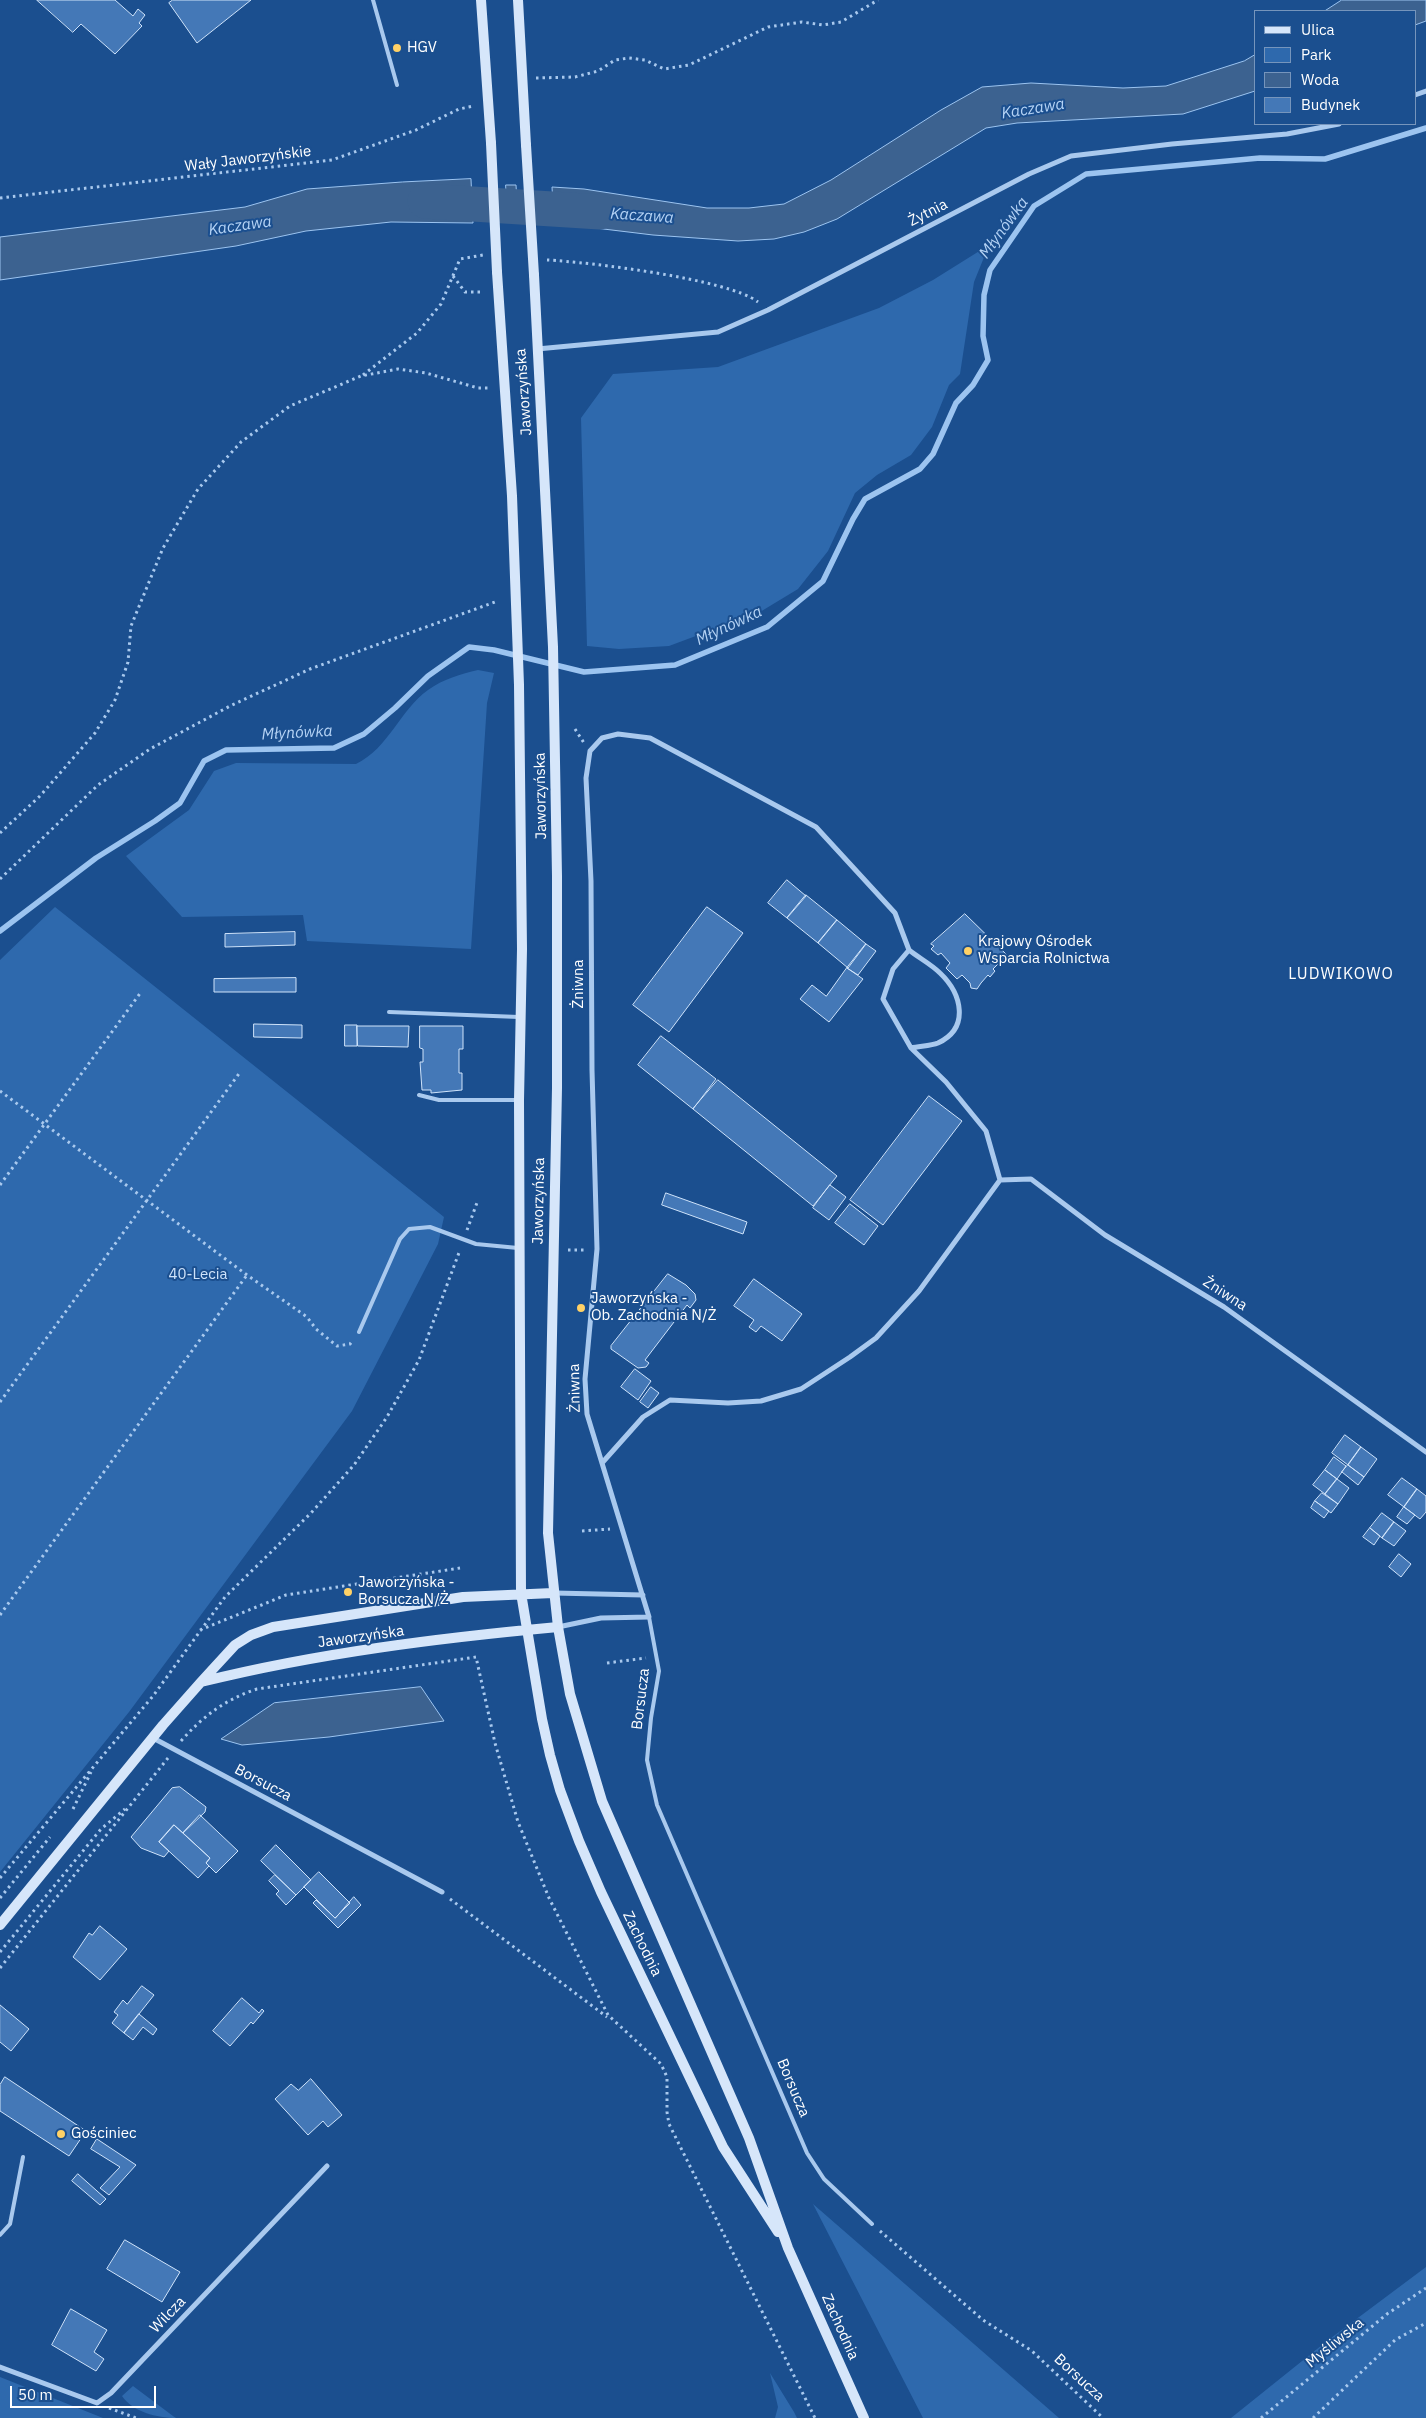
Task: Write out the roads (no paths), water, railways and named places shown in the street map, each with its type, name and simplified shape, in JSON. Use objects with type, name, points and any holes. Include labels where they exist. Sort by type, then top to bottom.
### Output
[{"type":"main road","name":"Jaworzyńska","points":[[481,0],[490,104],[497,272],[506,387],[519,685],[522,949],[519,1100],[521,1593],[527,1630]]},
{"type":"main road","name":"Jaworzyńska","points":[[201,1682],[267,1666],[471,1636],[558,1627],[548,1533],[557,1088],[558,885],[554,682],[518,0]]},
{"type":"main road","name":"Jaworzyńska","points":[[0,1925],[201,1682],[235,1645],[251,1635],[273,1627],[463,1597],[553,1593]]},
{"type":"main road","name":"Zachodnia","points":[[558,1627],[570,1694],[602,1801],[749,2138],[788,2248],[864,2418]]},
{"type":"main road","name":"Zachodnia","points":[[527,1630],[550,1755],[578,1840],[723,2147],[788,2248]]},
{"type":"street","name":"Żytnia","points":[[536,349],[718,332],[768,310],[1029,174],[1071,156],[1288,134],[1334,125]]},
{"type":"street","name":"Żniwna","points":[[649,1617],[644,1594],[621,1528],[587,1414],[585,1379],[597,1249],[592,1070],[591,881],[586,778],[590,751],[602,738],[618,734],[650,738],[816,827],[895,913],[909,950]]},
{"type":"street","points":[[602,1463],[643,1417],[670,1400],[728,1403],[760,1401],[801,1388],[876,1338],[919,1291],[1000,1180],[986,1131],[946,1082],[912,1048],[883,998],[893,969],[909,950],[941,974],[956,995],[961,1015],[953,1034],[937,1044],[912,1048]]},
{"type":"street","name":"Żniwna","points":[[1000,1180],[1031,1179],[1105,1235],[1224,1307],[1426,1452]]},
{"type":"street","points":[[553,1593],[644,1594]]},
{"type":"street","points":[[558,1627],[602,1618],[649,1617]]},
{"type":"street","name":"Borsucza","points":[[153,1738],[442,1892]]},
{"type":"street","name":"Wilcza","points":[[0,2367],[97,2403],[111,2394],[327,2166]]},
{"type":"lane","points":[[373,0],[397,84]]},
{"type":"lane","points":[[389,1012],[521,1017]]},
{"type":"lane","points":[[419,1095],[439,1100],[519,1100]]},
{"type":"lane","points":[[359,1332],[406,1232],[416,1227],[430,1227],[476,1244],[521,1249]]},
{"type":"lane","name":"Borsucza","points":[[649,1617],[658,1656],[658,1687],[651,1718],[647,1760],[657,1805],[807,2153],[824,2179],[872,2224]]},
{"type":"lane","points":[[0,2236],[10,2224],[23,2157]]},
{"type":"water","points":[[1342,0],[1426,0],[1426,21],[1416,25],[1416,10],[1327,10]]},
{"type":"water","points":[[1254,56],[1254,91],[1183,114],[1017,123],[986,128],[837,219],[804,232],[774,239],[738,241],[653,235],[554,223],[552,187],[584,189],[707,208],[749,208],[784,204],[831,180],[941,110],[982,87],[1031,83],[1123,88],[1166,86],[1244,61]]},
{"type":"water","points":[[471,179],[473,223],[391,222],[306,231],[236,246],[0,280],[0,237],[245,207],[307,189]]},
{"type":"water","points":[[506,185],[516,185],[518,219],[508,218]]},
{"type":"water","points":[[421,1687],[444,1721],[329,1737],[242,1745],[221,1739],[274,1703]]},
{"type":"waterway","name":"Młynówka","points":[[0,931],[96,858],[180,803],[204,761],[226,750],[334,748],[364,734],[395,708],[428,676],[469,647],[494,650],[584,672],[675,665],[767,627],[823,581],[853,519],[865,499],[920,469],[933,454],[956,403],[973,385],[988,360],[983,336],[984,295],[990,270],[1034,206],[1086,174],[1260,158],[1325,159],[1426,128]]},
{"type":"waterway","name":"Kaczawa","points":[[425,201],[600,212]]},
{"type":"place","name":"HGV","points":[[397,48]]},
{"type":"place","name":"Krajowy Ośrodek Wsparcia Rolnictwa","points":[[968,951]]},
{"type":"place","name":"Jaworzyńska - Ob. Zachodnia N/Ż","points":[[581,1308]]},
{"type":"place","name":"Jaworzyńska - Borsucza N/Ż","points":[[348,1592]]},
{"type":"place","name":"Gościniec","points":[[61,2134]]},
{"type":"district","name":"LUDWIKOWO","points":[[1341,974]]},
{"type":"park label","name":"40-Lecia","points":[[198,1275]]}]
